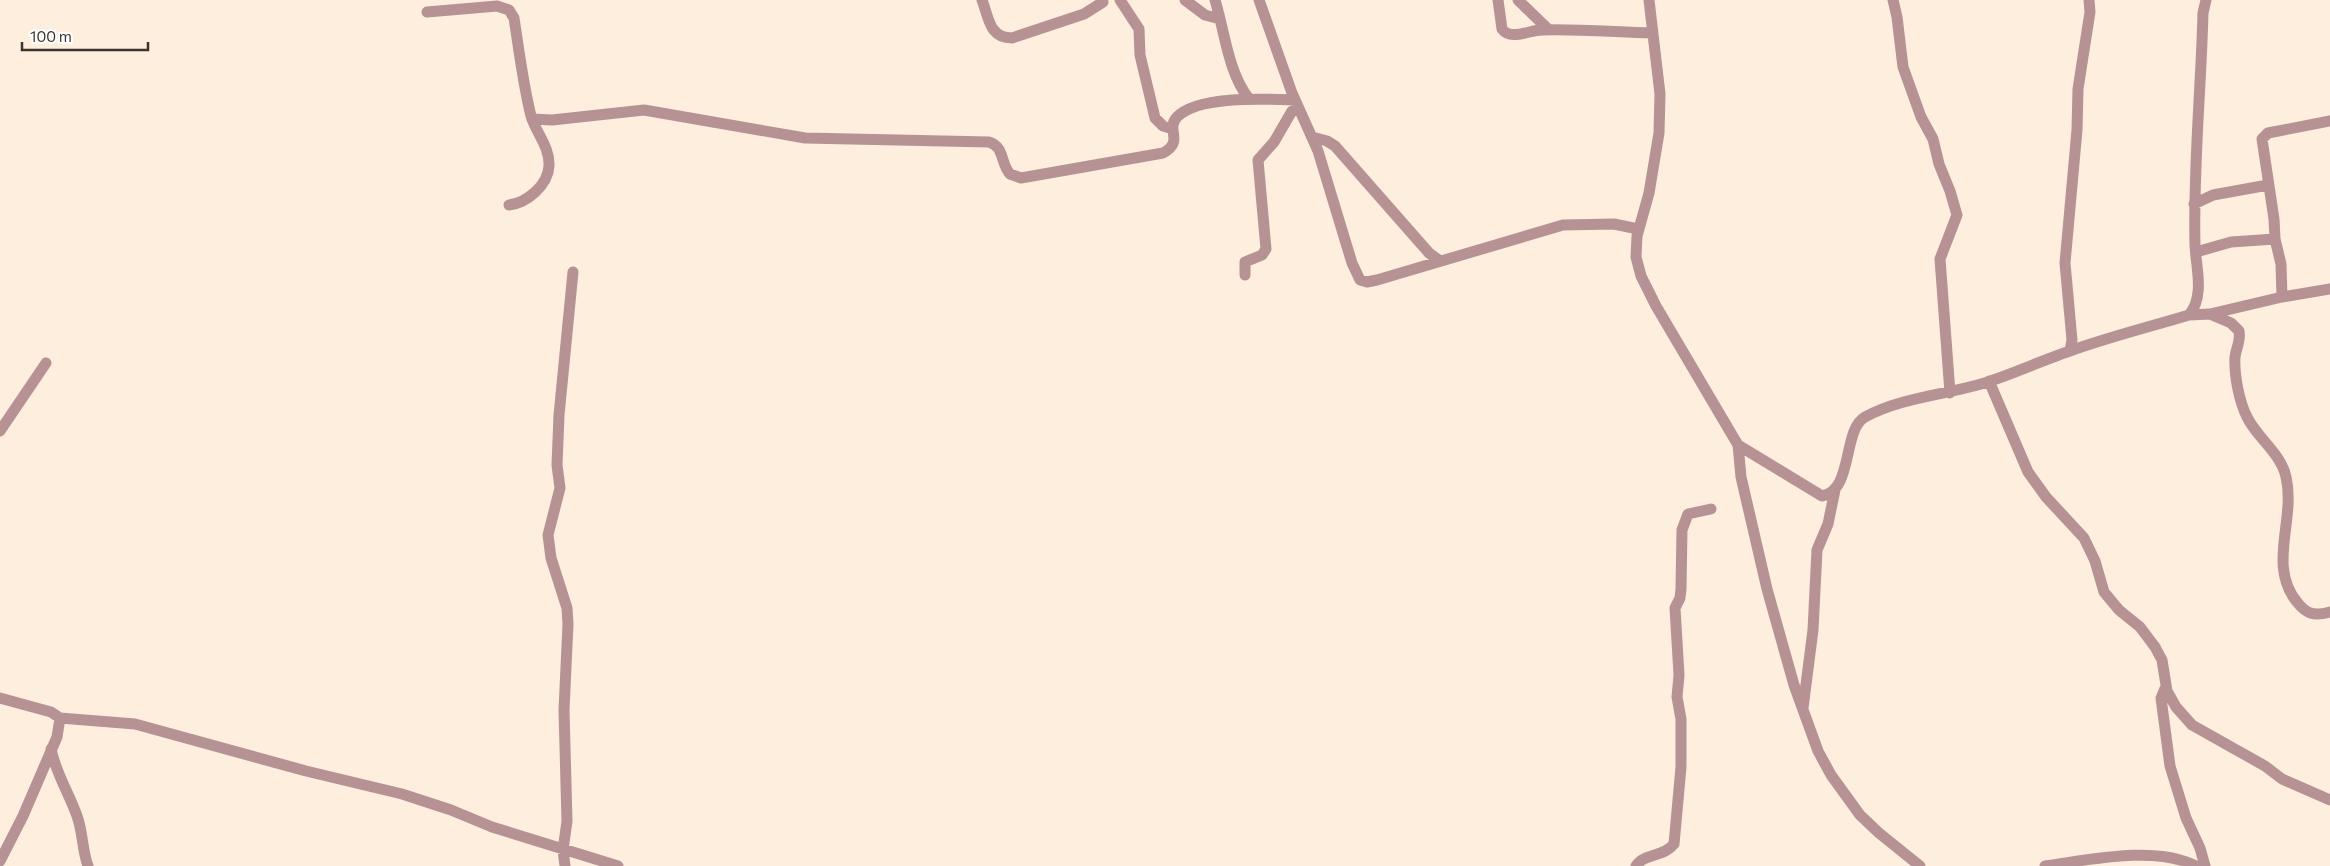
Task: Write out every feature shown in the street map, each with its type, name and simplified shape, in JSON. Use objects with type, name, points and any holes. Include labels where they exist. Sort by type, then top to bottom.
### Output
[{"type":"street","points":[[982,0],[994,32],[998,36],[1012,38],[1084,14],[1101,1]]},
{"type":"street","points":[[1120,0],[1139,28],[1140,55],[1156,118],[1163,126],[1173,130]]},
{"type":"street","points":[[1185,0],[1205,15],[1220,18]]},
{"type":"street","points":[[1215,0],[1239,82],[1249,99]]},
{"type":"street","points":[[1259,0],[1296,109],[1318,151],[1352,263],[1360,280],[1367,282],[1377,280],[1563,225],[1614,224],[1638,229]]},
{"type":"street","points":[[1498,0],[1502,29],[1504,32],[1515,35],[1549,30],[1652,33]]},
{"type":"street","points":[[1518,0],[1549,30]]},
{"type":"street","points":[[1649,0],[1660,94],[1659,133],[1649,193],[1638,229],[1636,257],[1640,276],[1738,445],[1741,477],[1752,527],[1794,685],[1818,751],[1831,775],[1860,815],[1920,866]]},
{"type":"street","points":[[1892,0],[1897,17],[1903,66],[1921,117],[1933,139],[1939,164],[1957,215],[1940,259],[1950,393]]},
{"type":"street","points":[[2070,351],[2072,340],[2065,263],[2078,89],[2090,12],[2090,0]]},
{"type":"street","points":[[2189,314],[2196,307],[2198,298],[2194,204],[2203,13],[2206,0]]},
{"type":"street","points":[[427,12],[497,6],[509,10],[514,18],[526,96],[532,119],[548,153],[548,173],[545,181],[526,199],[518,204],[509,205]]},
{"type":"street","points":[[532,119],[552,120],[644,110],[805,138],[989,142],[1000,150],[1006,170],[1014,177],[1021,178],[1163,153],[1173,145],[1175,140],[1173,124],[1177,117],[1201,106],[1218,101],[1270,99],[1296,109]]},
{"type":"street","points":[[1245,275],[1245,262],[1262,255],[1266,249],[1258,160],[1260,155],[1274,142],[1296,109]]},
{"type":"street","points":[[2282,297],[2281,264],[2275,239],[2274,218],[2262,146],[2264,135],[2330,121]]},
{"type":"street","points":[[1312,137],[1327,141],[1335,146],[1429,253],[1440,261]]},
{"type":"street","points":[[2194,204],[2213,195],[2268,185]]},
{"type":"street","points":[[2196,252],[2231,242],[2275,239]]},
{"type":"street","points":[[565,866],[563,850],[567,821],[564,710],[568,624],[567,608],[550,552],[548,535],[560,488],[557,465],[559,415],[573,272]]},
{"type":"street","points":[[1802,710],[1813,630],[1817,550],[1828,524],[1835,490],[1844,471],[1854,430],[1864,418],[1897,405],[1950,393],[1989,381],[2070,351],[2189,314],[2210,314],[2282,297],[2330,289]]},
{"type":"street","points":[[2210,314],[2231,323],[2239,332],[2235,366],[2244,408],[2247,417],[2270,447],[2286,476],[2287,515],[2282,568],[2287,589],[2303,610],[2309,614],[2316,615],[2330,612]]},
{"type":"street","points":[[0,431],[46,363]]},
{"type":"street","points":[[1989,381],[2024,465],[2046,497],[2084,538],[2095,560],[2104,592],[2119,610],[2137,623],[2155,647],[2162,660],[2166,686],[2173,703],[2192,724],[2266,766],[2282,779],[2330,800]]},
{"type":"street","points":[[1738,445],[1822,496],[1829,495],[1835,490]]},
{"type":"street","points":[[1636,866],[1640,860],[1662,854],[1674,844],[1677,796],[1681,774],[1681,719],[1677,697],[1679,675],[1675,608],[1679,602],[1681,589],[1682,530],[1688,514],[1711,510]]},
{"type":"street","points":[[2166,686],[2161,698],[2170,766],[2186,818],[2200,848],[2204,866]]},
{"type":"street","points":[[0,698],[51,712],[60,718],[135,724],[306,771],[402,794],[451,810],[492,827],[618,866]]},
{"type":"street","points":[[0,861],[23,816],[56,736],[60,718]]},
{"type":"street","points":[[51,748],[54,765],[77,815],[88,866]]},
{"type":"street","points":[[2045,866],[2158,855],[2178,859],[2196,866]]}]
